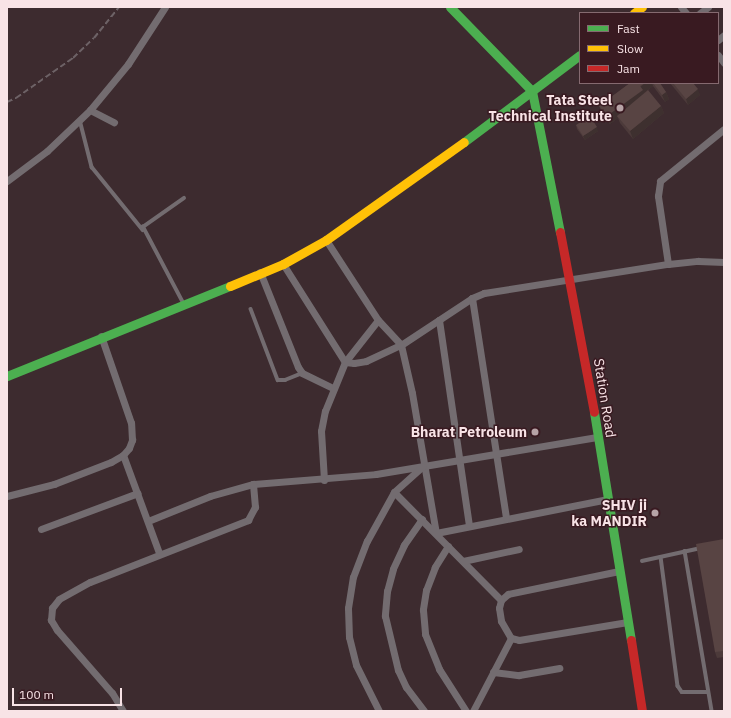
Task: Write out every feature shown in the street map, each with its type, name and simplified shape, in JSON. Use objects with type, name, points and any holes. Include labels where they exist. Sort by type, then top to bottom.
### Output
[{"type":"main road","points":[[450,7],[532,91]]},
{"type":"main road","points":[[7,376],[101,336],[283,264],[326,240],[404,187],[579,55]]},
{"type":"main road","name":"Station Road","points":[[532,91],[571,281],[642,711]]},
{"type":"street","points":[[7,181],[47,151],[90,110],[128,64],[165,7]]},
{"type":"street","points":[[90,110],[114,122]]},
{"type":"street","points":[[668,264],[658,196],[660,181],[724,129]]},
{"type":"street","points":[[326,240],[378,320],[401,345],[436,533]]},
{"type":"street","points":[[345,362],[366,361],[401,345],[472,298],[506,288],[571,281],[668,264],[698,261],[724,262]]},
{"type":"street","points":[[283,264],[345,362]]},
{"type":"street","points":[[260,272],[302,373],[334,388]]},
{"type":"street","points":[[472,298],[506,517]]},
{"type":"street","points":[[324,480],[321,431],[324,411],[345,362],[378,320]]},
{"type":"street","points":[[439,320],[469,525]]},
{"type":"street","points":[[7,496],[54,484],[123,455],[132,440],[133,433],[101,336]]},
{"type":"street","points":[[148,521],[232,488],[253,484],[324,480],[376,474],[597,437]]},
{"type":"street","points":[[123,455],[159,553]]},
{"type":"street","points":[[379,711],[356,666],[349,638],[348,608],[353,577],[366,541],[394,492],[424,466]]},
{"type":"street","points":[[123,711],[112,693],[51,620],[52,608],[59,599],[72,590],[159,553],[248,520],[255,508],[253,484]]},
{"type":"street","points":[[394,492],[502,600],[501,621],[511,638]]},
{"type":"street","points":[[41,530],[138,493]]},
{"type":"street","points":[[436,533],[506,517],[607,498]]},
{"type":"street","points":[[422,519],[404,545],[393,569],[387,591],[385,616],[390,646],[398,670],[406,687],[424,711]]},
{"type":"street","points":[[448,546],[435,567],[426,590],[423,610],[425,634],[439,669],[466,711]]},
{"type":"street","points":[[463,561],[519,548]]},
{"type":"street","points":[[502,600],[518,590],[619,571]]},
{"type":"street","points":[[511,638],[534,639],[628,622]]},
{"type":"street","points":[[473,711],[511,638]]},
{"type":"street","points":[[493,672],[519,676],[559,668]]},
{"type":"lane","points":[[80,120],[92,167],[144,231],[184,304]]},
{"type":"lane","points":[[144,231],[146,223],[184,198]]},
{"type":"lane","points":[[251,309],[278,380],[285,380],[302,373]]},
{"type":"lane","points":[[642,561],[704,547]]},
{"type":"lane","points":[[685,551],[712,711]]},
{"type":"lane","points":[[661,557],[678,686],[682,692],[708,692]]},
{"type":"building","points":[[629,84],[643,84],[640,86],[643,90],[607,116],[599,106]]},
{"type":"building","points":[[654,84],[661,84],[666,92],[662,95]]},
{"type":"building","points":[[674,84],[694,84],[698,89],[686,99]]},
{"type":"building","points":[[648,90],[661,106],[630,131],[617,116]]},
{"type":"building","points":[[590,116],[597,127],[583,136],[576,125]]},
{"type":"building","points":[[724,539],[724,651],[715,652],[696,544]]},
{"type":"railway","points":[[7,102],[16,98],[73,58],[94,38],[119,7]]},
{"type":"traffic: fast","points":[[450,7],[532,91],[560,232]]},
{"type":"traffic: fast","points":[[464,142],[579,56]]},
{"type":"traffic: fast","points":[[7,376],[230,286]]},
{"type":"traffic: fast","points":[[594,412],[631,640]]},
{"type":"traffic: slow","points":[[635,12],[642,7]]},
{"type":"traffic: slow","points":[[230,286],[283,264],[326,240],[464,142]]},
{"type":"traffic: jam","points":[[560,232],[594,412]]},
{"type":"traffic: jam","points":[[631,640],[642,711]]},
{"type":"place","name":"Tata Steel Technical Institute","points":[[620,108]]},
{"type":"place","name":"Bharat Petroleum","points":[[535,432]]},
{"type":"place","name":"SHIV ji ka MANDIR","points":[[655,513]]}]
